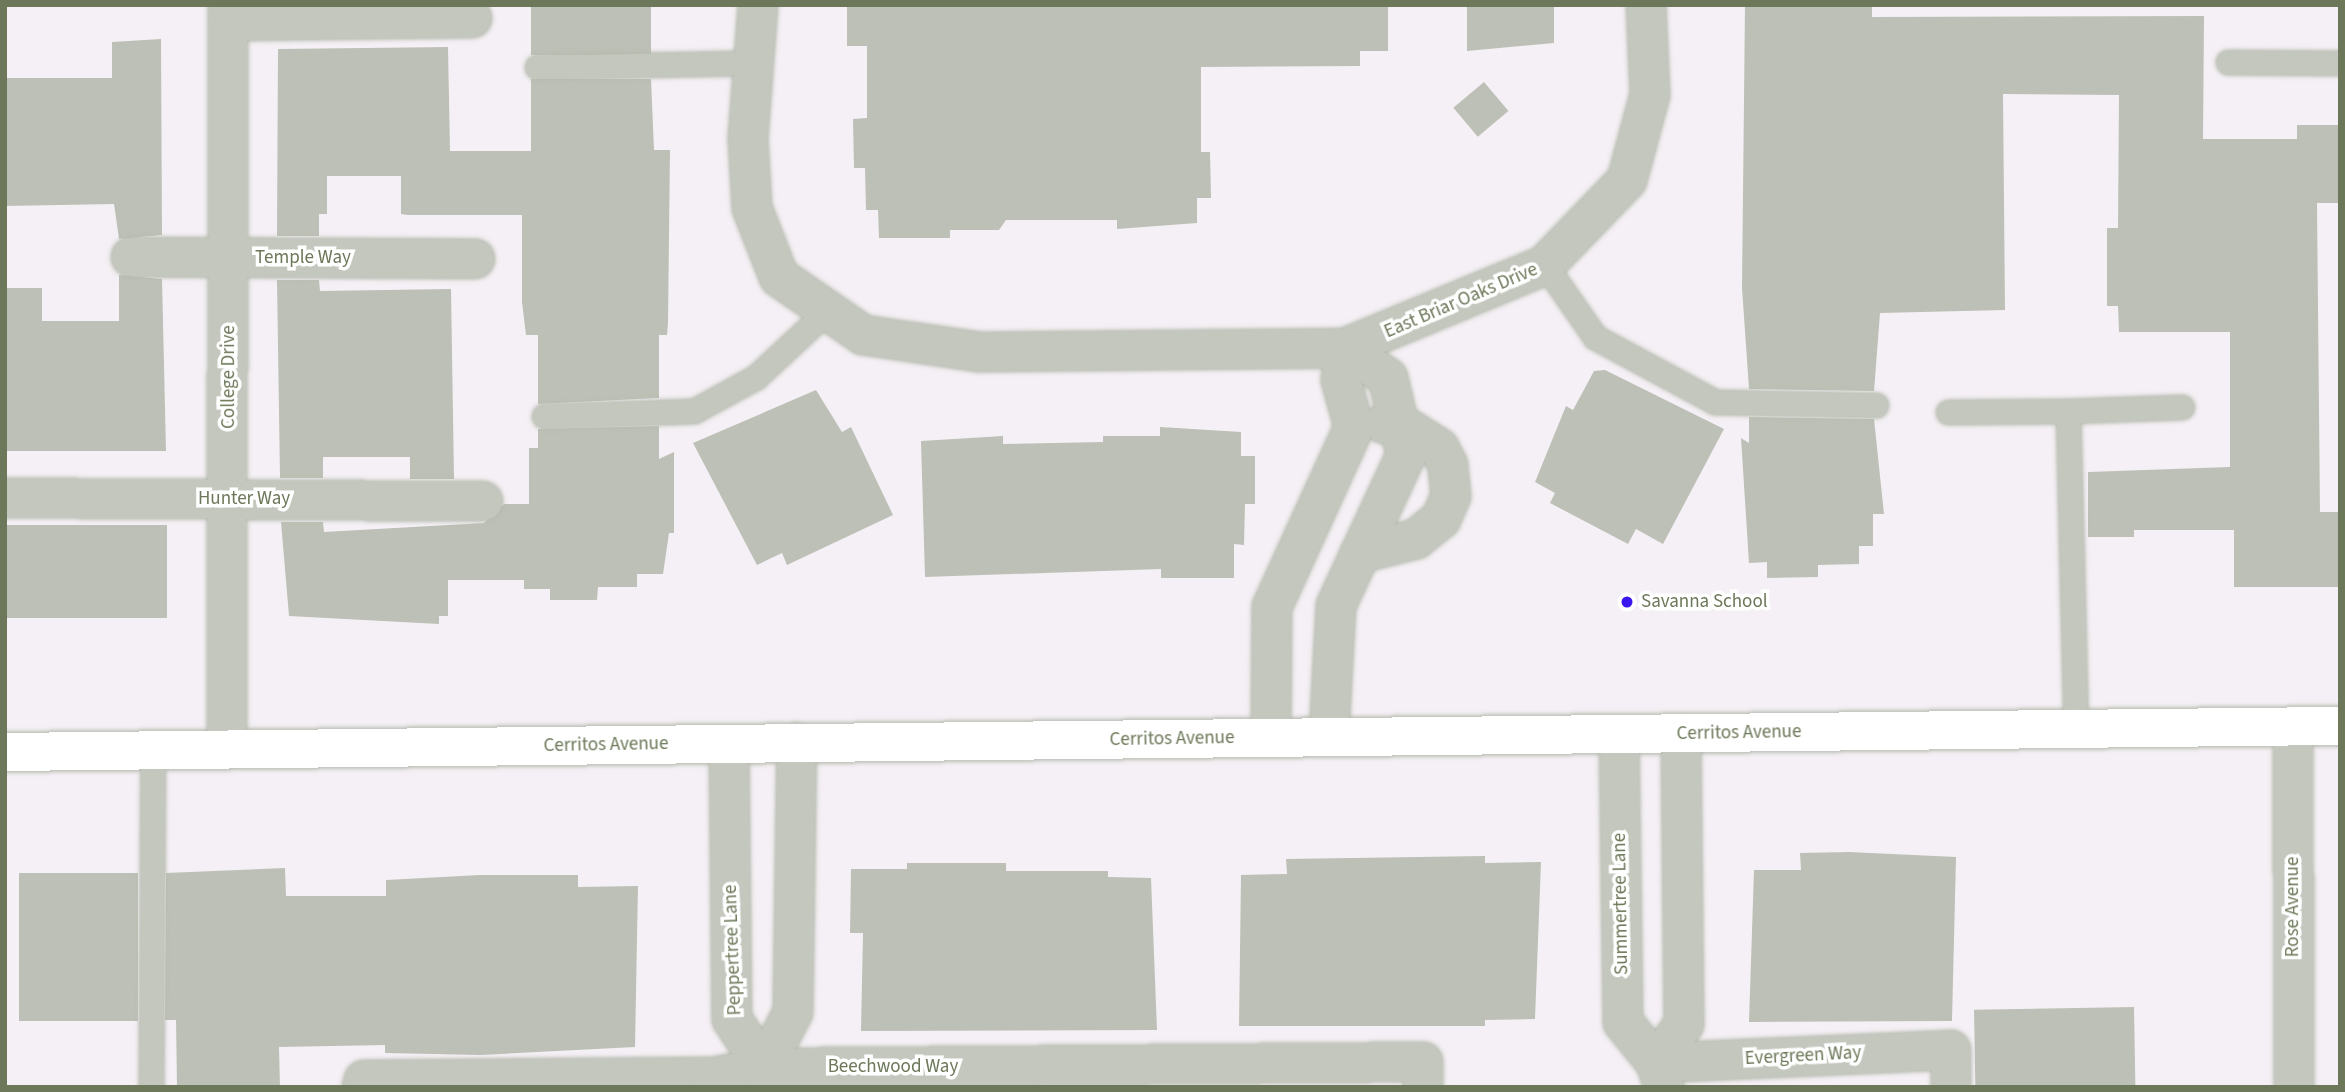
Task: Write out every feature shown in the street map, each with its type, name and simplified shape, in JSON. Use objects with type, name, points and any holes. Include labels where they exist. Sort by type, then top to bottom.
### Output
[{"type":"main road","name":"Cerritos Avenue","points":[[5,752],[2340,726]]},
{"type":"street","name":"East Briar Oaks Drive","points":[[758,5],[748,139],[752,208],[779,276],[863,335],[979,352],[1345,348],[1545,265],[1627,180],[1650,95],[1646,5]]},
{"type":"street","points":[[228,13],[472,18]]},
{"type":"street","name":"College Drive","points":[[227,750],[228,13]]},
{"type":"street","name":"Temple Way","points":[[131,257],[475,259]]},
{"type":"street","points":[[1271,737],[1272,607],[1354,428],[1341,380],[1345,348],[1388,378],[1406,455],[1336,606],[1329,737]]},
{"type":"street","points":[[1354,428],[1398,422],[1439,449],[1448,466],[1451,496],[1441,519],[1416,539],[1360,553]]},
{"type":"street","name":"Hunter Way","points":[[5,498],[483,501]]},
{"type":"street","name":"Rose Avenue","points":[[2293,727],[2294,1087]]},
{"type":"street","points":[[1660,1075],[1684,1024],[1681,733]]},
{"type":"street","name":"Summertree Lane","points":[[1619,734],[1623,1022],[1660,1075]]},
{"type":"street","points":[[764,1068],[793,1012],[797,742]]},
{"type":"street","name":"Peppertree Lane","points":[[729,744],[732,1019],[764,1068]]},
{"type":"street","name":"Beechwood Way","points":[[363,1084],[713,1082],[764,1068],[968,1076],[1423,1074]]},
{"type":"street","name":"Evergreen Way","points":[[1660,1075],[1951,1068]]},
{"type":"lane","points":[[2228,62],[2340,63]]},
{"type":"lane","points":[[537,67],[755,64]]},
{"type":"lane","points":[[1545,265],[1595,337],[1715,402],[1876,405]]},
{"type":"lane","points":[[544,416],[694,411],[756,377],[828,310]]},
{"type":"lane","points":[[1948,412],[2182,407]]},
{"type":"lane","points":[[2068,411],[2076,729]]},
{"type":"lane","points":[[151,1087],[157,855],[153,750]]},
{"type":"building","points":[[531,5],[651,5],[651,55],[531,55]]},
{"type":"building","points":[[847,5],[1388,5],[1388,51],[1360,51],[1360,66],[1201,67],[1201,152],[1210,152],[1211,198],[1197,198],[1197,223],[1117,229],[1117,220],[1006,220],[999,230],[950,230],[950,238],[879,238],[878,210],[866,210],[865,168],[854,168],[853,119],[867,118],[867,46],[847,46]]},
{"type":"building","points":[[1467,5],[1554,5],[1554,43],[1467,51]]},
{"type":"building","points":[[1745,5],[1872,5],[1872,17],[2204,16],[2203,139],[2297,139],[2297,125],[2340,125],[2340,203],[2317,203],[2320,512],[2340,512],[2340,587],[2234,587],[2234,530],[2134,530],[2134,537],[2088,537],[2088,472],[2230,467],[2230,332],[2119,332],[2118,306],[2107,306],[2107,228],[2118,228],[2119,95],[2003,94],[2005,310],[1880,313],[1874,391],[1749,389],[1742,288]]},
{"type":"building","points":[[161,39],[162,235],[119,239],[114,204],[5,206],[5,78],[112,78],[112,42]]},
{"type":"building","points":[[448,47],[450,151],[531,151],[531,79],[651,79],[654,150],[670,150],[668,323],[667,335],[659,335],[659,398],[538,404],[538,335],[526,335],[522,302],[522,215],[401,214],[401,176],[327,176],[327,214],[319,214],[319,236],[277,236],[278,49]]},
{"type":"building","points":[[1484,82],[1508,111],[1478,137],[1453,108]]},
{"type":"building","points":[[119,275],[162,279],[166,451],[5,451],[5,288],[42,288],[42,321],[119,321]]},
{"type":"building","points":[[277,280],[319,280],[320,291],[451,289],[454,479],[410,479],[410,457],[323,457],[323,478],[280,478]]},
{"type":"building","points":[[1605,370],[1724,429],[1663,544],[1636,529],[1628,544],[1550,503],[1555,493],[1535,482],[1566,406],[1573,410],[1594,371]]},
{"type":"building","points":[[816,390],[842,432],[851,427],[893,515],[787,565],[782,553],[757,565],[693,443]]},
{"type":"building","points":[[1749,417],[1874,419],[1884,514],[1873,514],[1873,546],[1859,546],[1859,564],[1818,565],[1818,577],[1767,578],[1767,562],[1749,563],[1741,438],[1749,443]]},
{"type":"building","points":[[659,426],[659,459],[674,452],[674,533],[669,533],[663,574],[637,574],[637,587],[598,587],[597,600],[550,600],[550,589],[524,589],[524,580],[448,580],[448,616],[439,616],[439,624],[289,616],[281,522],[323,522],[324,532],[484,523],[504,504],[529,504],[529,448],[538,448],[538,429]]},
{"type":"building","points":[[1160,427],[1241,432],[1241,456],[1255,456],[1255,504],[1245,504],[1244,545],[1234,544],[1234,578],[1161,578],[1161,569],[925,577],[921,441],[1003,436],[1003,444],[1103,442],[1103,436],[1160,436]]},
{"type":"building","points":[[5,525],[167,525],[167,618],[5,618]]},
{"type":"building","points":[[1849,852],[1956,857],[1952,1021],[1749,1022],[1754,870],[1801,870],[1800,853]]},
{"type":"building","points":[[1485,856],[1485,863],[1541,862],[1535,1019],[1485,1020],[1485,1026],[1239,1026],[1241,875],[1287,874],[1286,859]]},
{"type":"building","points":[[907,863],[1006,863],[1006,871],[1108,871],[1108,877],[1151,878],[1157,1030],[861,1031],[863,933],[850,933],[851,869],[907,869]]},
{"type":"building","points":[[285,868],[286,896],[386,896],[386,880],[480,875],[578,875],[578,887],[638,886],[635,1047],[481,1055],[385,1053],[385,1045],[279,1047],[280,1087],[177,1087],[176,1020],[165,1020],[166,873]]},
{"type":"building","points":[[19,873],[138,873],[138,1021],[19,1021]]},
{"type":"building","points":[[2134,1007],[2135,1087],[1975,1087],[1974,1010]]},
{"type":"place","name":"Savanna School","points":[[1627,602]]}]
